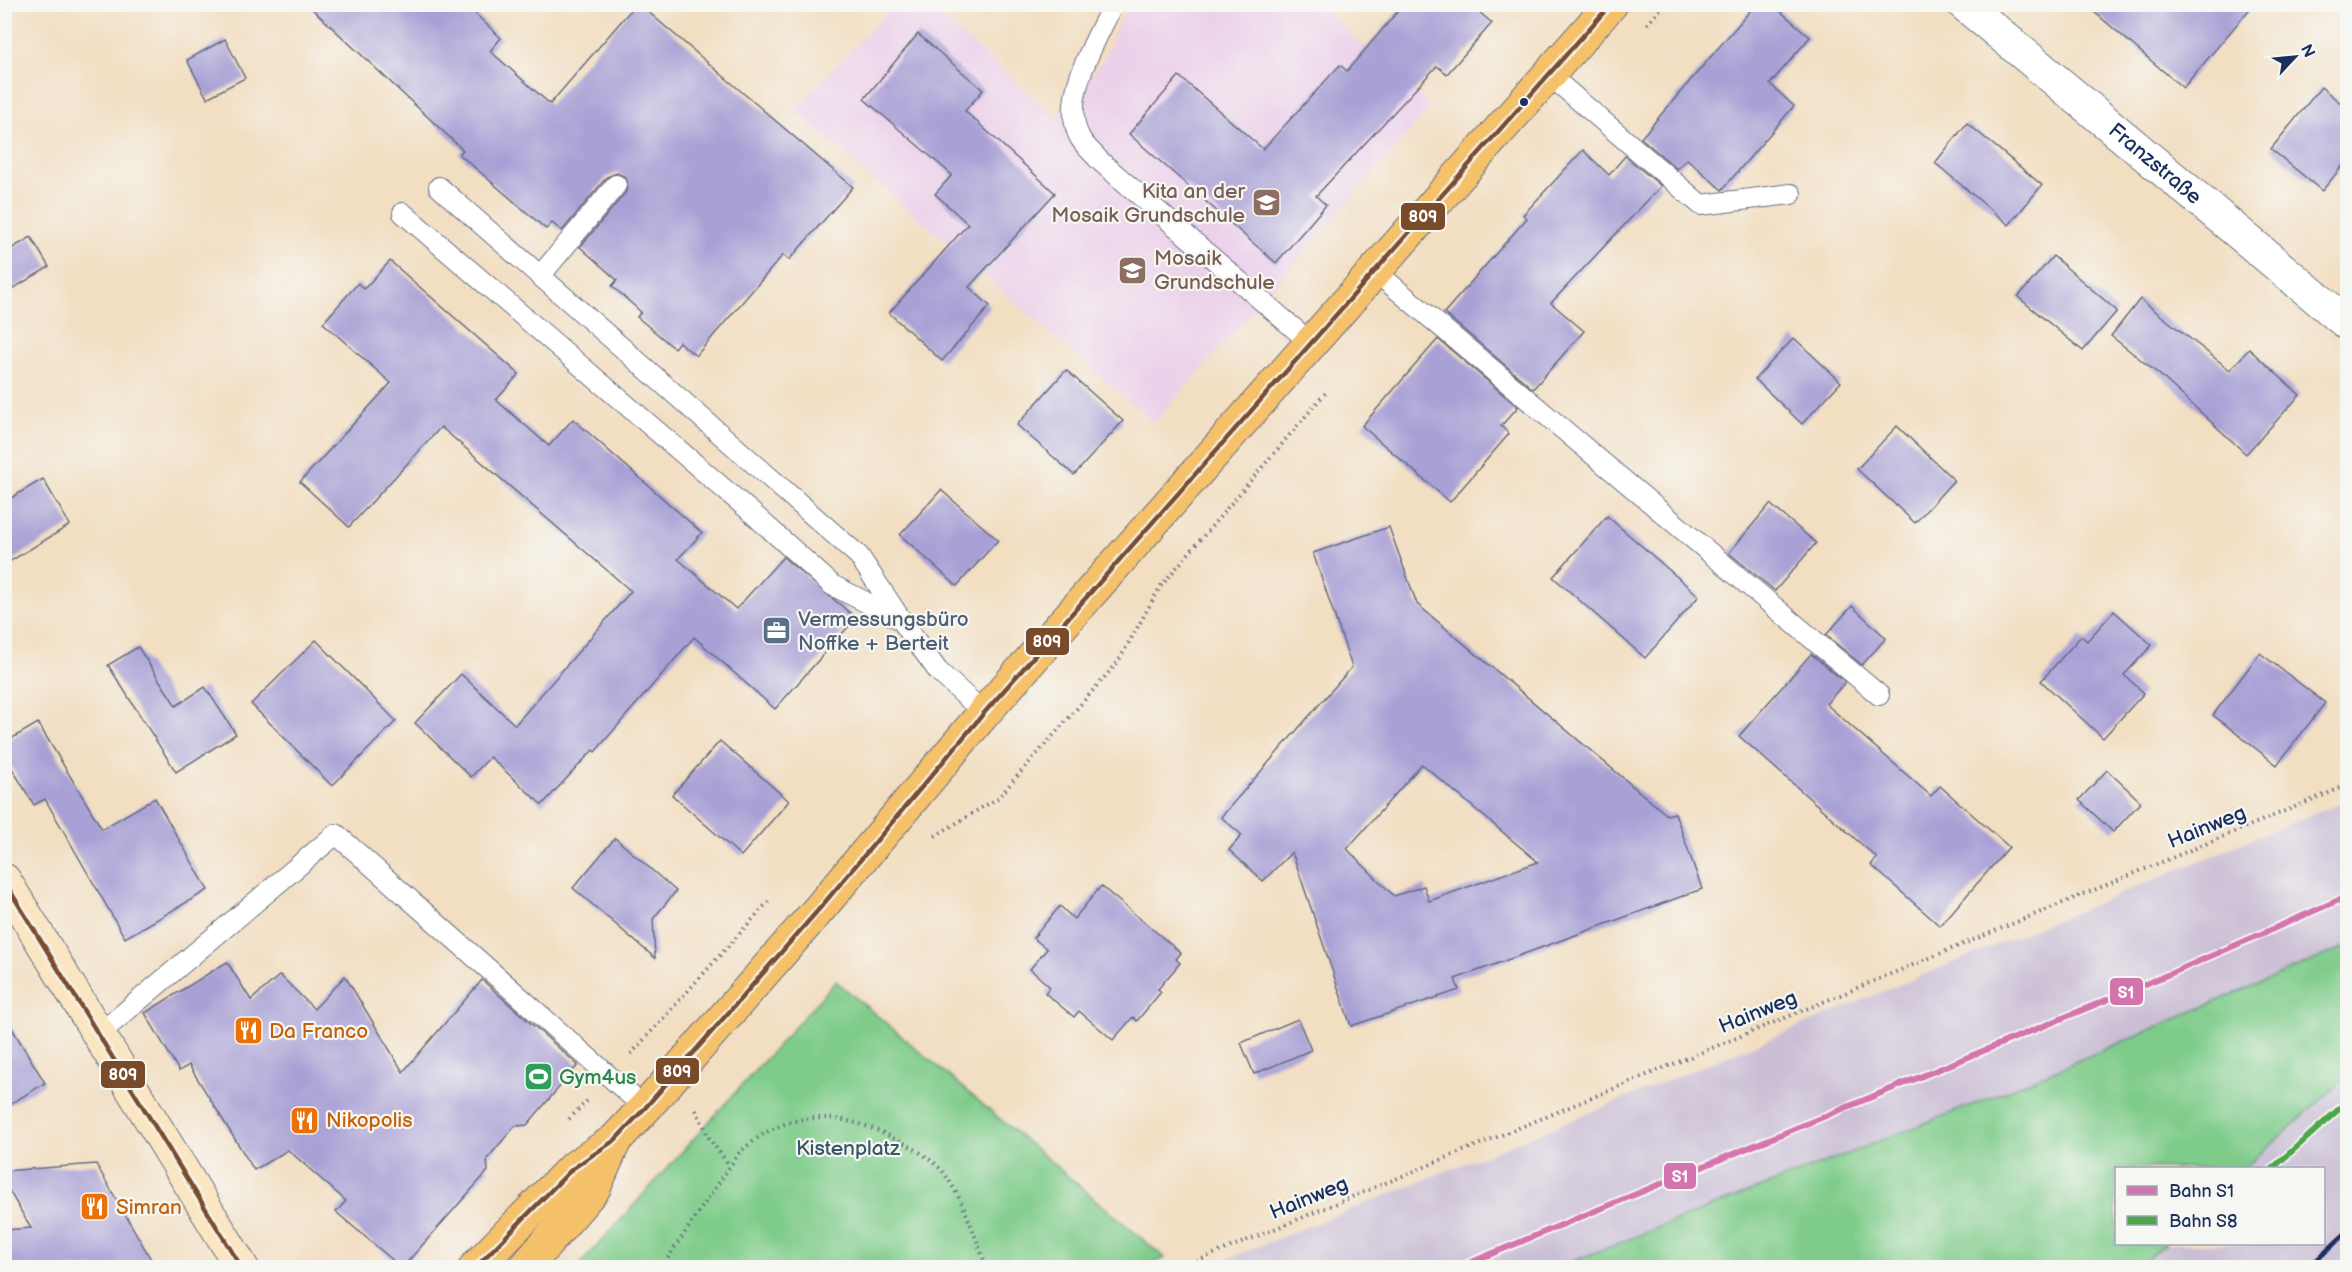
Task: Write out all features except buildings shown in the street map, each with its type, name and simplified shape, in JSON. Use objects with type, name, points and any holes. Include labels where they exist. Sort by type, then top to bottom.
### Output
[{"type":"main road","points":[[475,1268],[572,1169],[615,1140],[645,1108],[820,908],[984,712],[1611,4]]},
{"type":"main road","points":[[4,880],[242,1268]]},
{"type":"main road","points":[[525,1268],[594,1188],[615,1140]]},
{"type":"street","name":"Franzstraße","points":[[1982,10],[2348,324]]},
{"type":"lane","points":[[1113,4],[1079,79],[1074,111],[1079,136],[1100,161],[1312,344]]},
{"type":"lane","points":[[1548,75],[1701,205],[1791,194]]},
{"type":"lane","points":[[540,276],[616,185]]},
{"type":"lane","points":[[439,187],[859,556],[938,671],[984,712]]},
{"type":"lane","points":[[404,213],[751,512],[832,585],[901,620]]},
{"type":"lane","points":[[1376,272],[1879,695]]},
{"type":"lane","points":[[99,1034],[336,834],[645,1108]]},
{"type":"path","points":[[1641,30],[1665,4]]},
{"type":"path","points":[[932,838],[998,798],[1118,662],[1160,587],[1329,388]]},
{"type":"path","name":"Hainweg","points":[[1180,1268],[2348,785]]},
{"type":"path","points":[[687,1116],[695,1107],[710,1140],[730,1166]]},
{"type":"path","points":[[661,1268],[730,1166],[754,1139],[774,1128],[810,1116],[840,1117],[870,1126],[906,1144],[942,1170],[962,1202],[987,1268]]},
{"type":"path","points":[[428,1268],[432,1263]]},
{"type":"shaded area","name":"Mosaik Grundschule","points":[[895,4],[928,5],[1056,117],[1105,57],[1126,4],[1319,5],[1431,107],[1154,423],[794,110]]},
{"type":"shaded area","points":[[2347,800],[2347,1267],[1205,1268],[1575,1119]]},
{"type":"green space","points":[[2347,946],[2347,1077],[2245,1167],[2115,1167],[2115,1245],[2164,1245],[2139,1267],[1558,1267],[1997,1095]]},
{"type":"green space","name":"Kistenplatz","points":[[836,981],[1165,1258],[1143,1268],[578,1267]]},
{"type":"railway","points":[[2308,1268],[2348,1231]]},
{"type":"rail line","name":"S1","points":[[1457,1268],[2172,973],[2348,896]]},
{"type":"rail line","name":"S8","points":[[2274,1167],[2348,1101]]},
{"type":"transit line","name":"809","points":[[475,1268],[572,1169],[615,1140],[645,1108],[820,908],[984,713],[1611,4]]},
{"type":"transit line","name":"809","points":[[4,881],[242,1268]]},
{"type":"place","name":"Kita an der Mosaik Grundschule","points":[[1266,203]]},
{"type":"place","name":"Mosaik Grundschule","points":[[1133,270]]},
{"type":"place","name":"Vermessungsbüro Noffke + Berteit","points":[[777,631]]},
{"type":"place","name":"Da Franco","points":[[248,1031]]},
{"type":"place","name":"Gym4us","points":[[538,1077]]},
{"type":"place","name":"Nikopolis","points":[[305,1120]]},
{"type":"place","name":"Simran","points":[[95,1207]]}]
